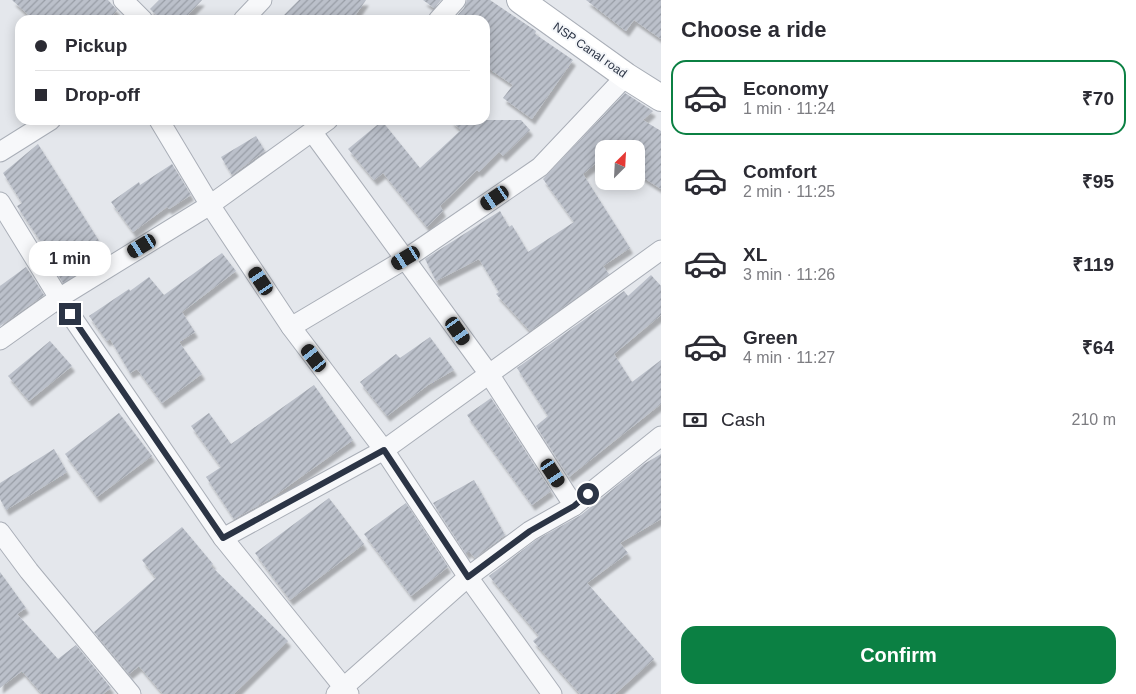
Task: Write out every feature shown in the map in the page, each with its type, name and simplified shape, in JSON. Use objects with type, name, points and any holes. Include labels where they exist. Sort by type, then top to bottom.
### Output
[{"type":"street","points":[[123,0],[138,15]]},
{"type":"street","points":[[248,15],[262,0]]},
{"type":"street","points":[[442,15],[456,0]]},
{"type":"street","name":"NSP Canal road","points":[[520,0],[626,76],[661,98]]},
{"type":"street","points":[[291,327],[406,258],[540,167],[626,76]]},
{"type":"street","points":[[0,152],[43,125]]},
{"type":"street","points":[[162,125],[210,205],[291,327],[384,450],[468,577],[552,694]]},
{"type":"street","points":[[0,340],[59,298],[210,205],[322,125]]},
{"type":"street","points":[[313,133],[489,374],[574,506]]},
{"type":"street","points":[[0,202],[59,298],[223,538],[342,691],[468,577],[530,531],[574,506],[661,436]]},
{"type":"street","points":[[223,538],[384,450],[661,250]]},
{"type":"street","points":[[0,532],[29,571],[131,694]]},
{"type":"building","points":[[12,0],[108,0],[117,10],[113,15],[28,15]]},
{"type":"building","points":[[159,0],[202,0],[188,15],[156,15],[150,9]]},
{"type":"building","points":[[299,0],[366,0],[356,15],[284,15]]},
{"type":"building","points":[[423,0],[441,0],[434,8]]},
{"type":"building","points":[[467,0],[490,0],[536,31],[535,34],[573,60],[532,119],[503,98],[513,85],[490,69],[490,15],[458,15],[464,8]]},
{"type":"building","points":[[586,0],[661,0],[661,39],[634,20],[626,31]]},
{"type":"building","points":[[625,93],[653,111],[643,120],[661,131],[661,189],[645,179],[645,140],[595,140],[595,164],[583,174],[630,248],[603,266],[609,274],[530,331],[496,294],[499,292],[479,259],[436,281],[425,259],[500,211],[509,227],[512,225],[528,252],[574,222],[543,179]]},
{"type":"building","points":[[490,120],[521,120],[530,130],[503,156],[499,152],[479,172],[477,170],[440,206],[443,211],[427,227],[383,173],[374,180],[348,149],[377,125],[385,125],[420,168],[461,130],[456,125],[490,125]]},
{"type":"building","points":[[256,136],[265,151],[232,175],[221,157]]},
{"type":"building","points":[[38,144],[108,255],[63,283],[45,253],[47,251],[17,206],[22,203],[3,173]]},
{"type":"building","points":[[172,164],[191,195],[169,209],[167,207],[133,232],[111,202],[139,182],[140,185]]},
{"type":"building","points":[[222,253],[236,271],[182,312],[195,332],[179,342],[202,374],[162,403],[137,369],[130,373],[110,339],[107,341],[89,316],[149,277],[164,295]]},
{"type":"building","points":[[26,267],[44,295],[0,326],[0,286]]},
{"type":"building","points":[[651,275],[661,286],[661,315],[614,354],[632,382],[661,360],[661,404],[569,477],[536,426],[548,416],[517,368],[624,291],[628,296]]},
{"type":"building","points":[[430,337],[454,370],[428,385],[387,416],[360,382],[396,354],[400,358]]},
{"type":"building","points":[[50,341],[72,366],[29,401],[8,376]]},
{"type":"building","points":[[314,385],[353,440],[270,499],[234,519],[206,477],[221,467],[191,426],[209,413],[231,444]]},
{"type":"building","points":[[491,398],[551,491],[532,505],[467,415]]},
{"type":"building","points":[[119,413],[152,456],[97,497],[65,454]]},
{"type":"building","points":[[54,449],[67,472],[6,510],[0,499],[0,483]]},
{"type":"building","points":[[661,454],[661,519],[620,543],[628,553],[587,583],[654,659],[615,694],[580,694],[533,641],[539,636],[489,576],[536,540],[581,515],[644,464]]},
{"type":"building","points":[[474,480],[505,535],[475,558],[469,551],[466,554],[433,503]]},
{"type":"building","points":[[329,498],[364,544],[290,600],[255,553]]},
{"type":"building","points":[[406,503],[448,567],[411,596],[364,534]]},
{"type":"building","points":[[182,527],[213,564],[211,566],[288,641],[234,694],[163,694],[139,666],[129,674],[94,632],[156,578],[142,560]]},
{"type":"building","points":[[0,572],[26,608],[17,614],[58,659],[76,645],[111,688],[103,694],[42,694],[22,671],[0,688]]},
{"type":"route","points":[[70,314],[223,538],[384,450],[468,577],[530,531],[574,506],[588,494]]}]
